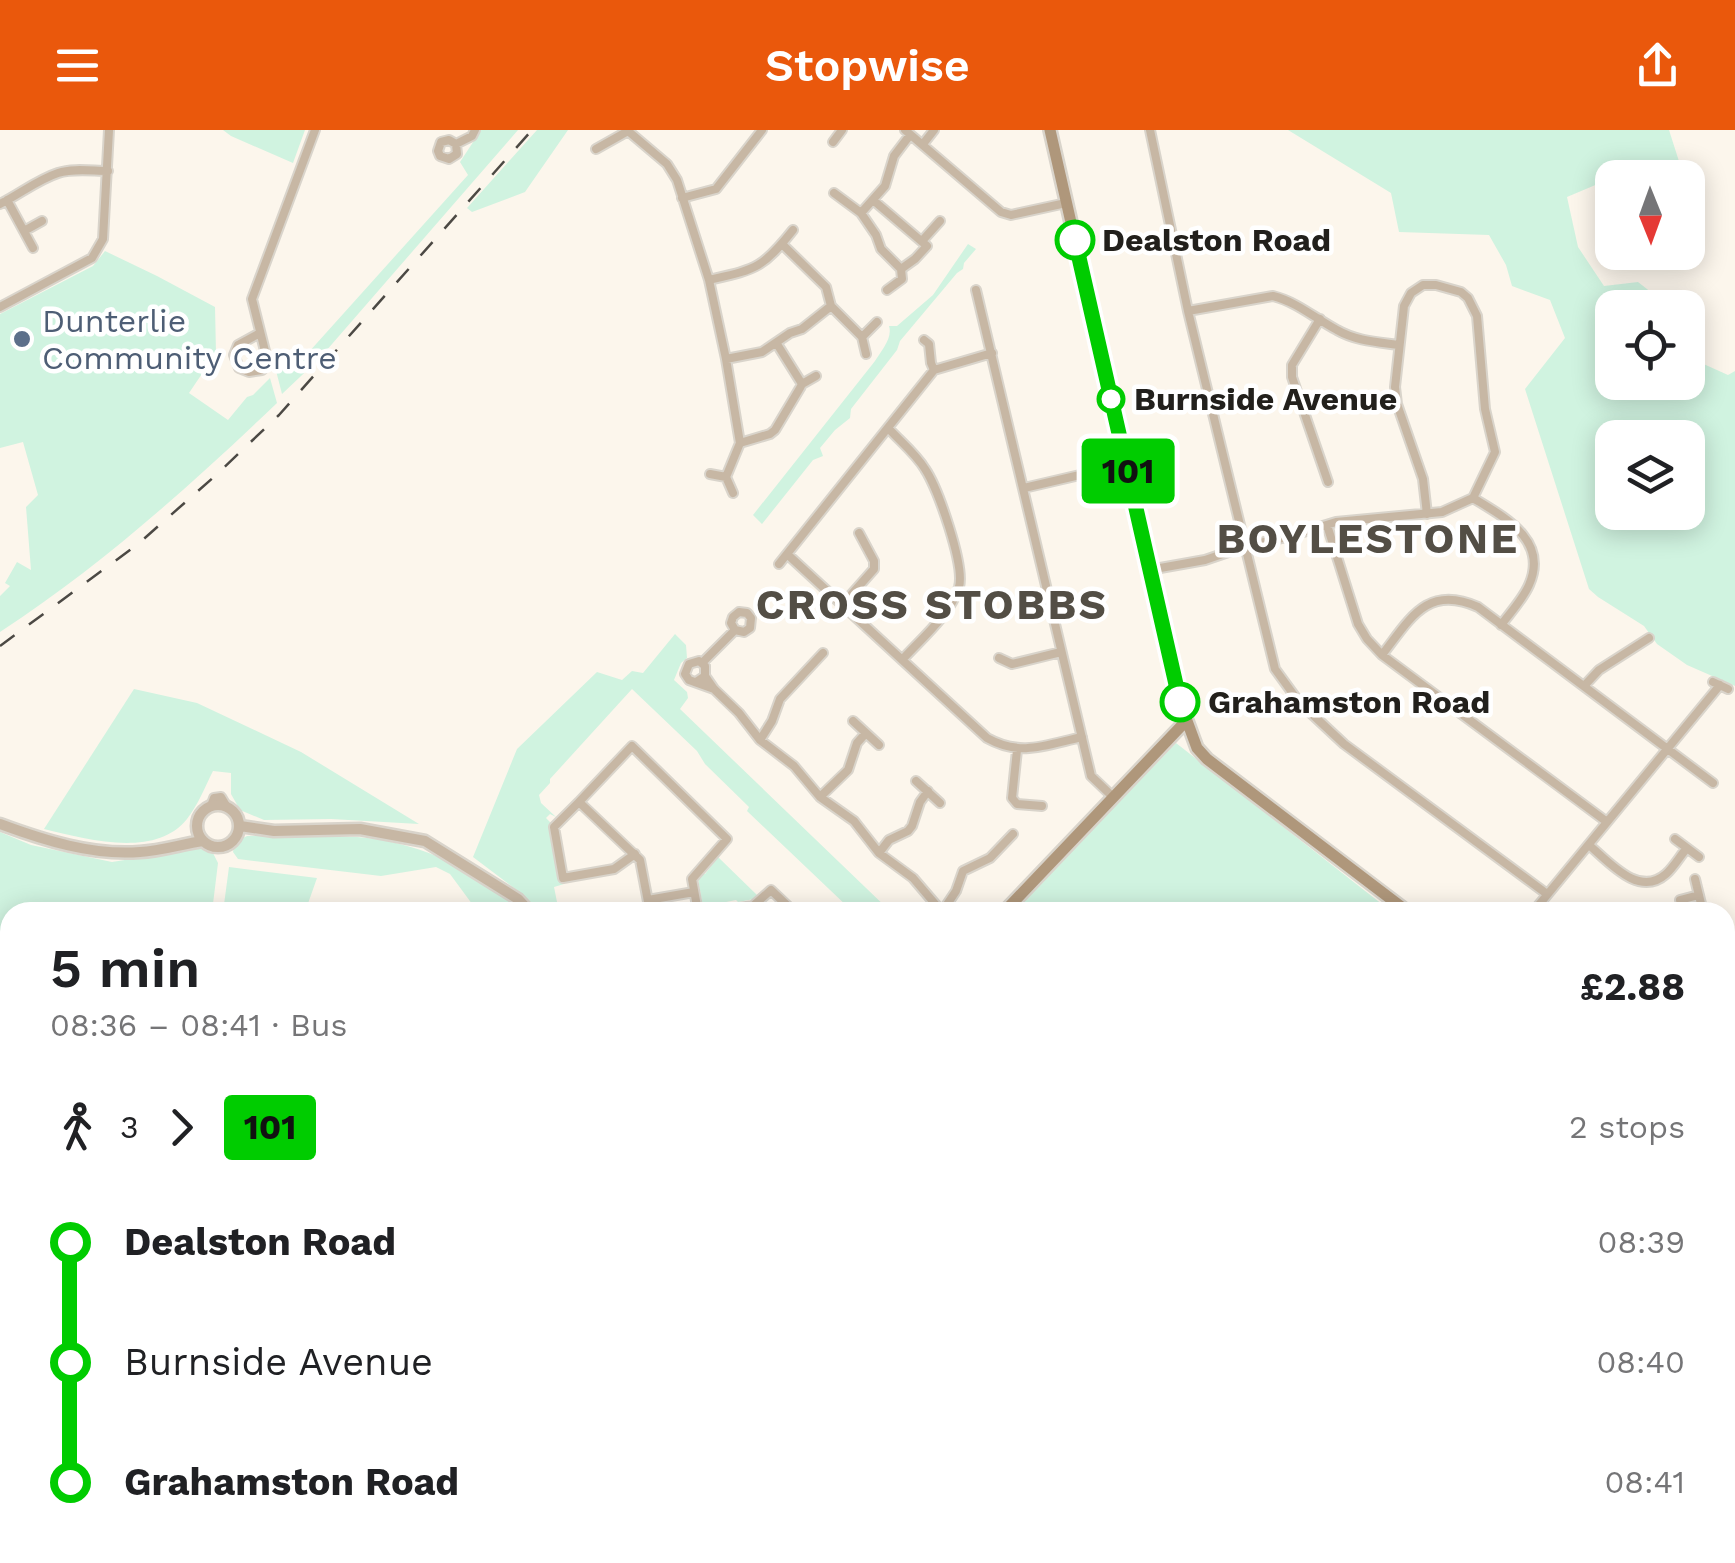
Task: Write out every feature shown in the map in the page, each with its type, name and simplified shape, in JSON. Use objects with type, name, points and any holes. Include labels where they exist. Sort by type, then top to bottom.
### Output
[{"type":"main road","points":[[1050,130],[1149,570],[1186,722],[1197,748],[1395,902]]},
{"type":"main road","points":[[1013,902],[1186,722]]},
{"type":"street","points":[[0,308],[92,258],[103,239],[110,130]]},
{"type":"street","points":[[260,333],[238,345],[234,355],[239,368],[249,372],[262,370],[268,363],[252,298],[316,130]]},
{"type":"street","points":[[456,144],[472,136],[475,130]]},
{"type":"street","points":[[682,198],[716,189],[762,130]]},
{"type":"street","points":[[833,142],[842,130]]},
{"type":"street","points":[[923,144],[934,130]]},
{"type":"street","points":[[1150,130],[1188,310],[1275,669],[1299,702],[1344,744],[1547,894]]},
{"type":"street","points":[[596,149],[628,131],[667,164],[677,180],[709,280],[726,360],[740,444],[726,477],[732,494]]},
{"type":"street","points":[[862,213],[885,186],[894,156],[908,132],[1001,212],[1011,215],[1066,203]]},
{"type":"street","points":[[32,248],[4,202],[58,173],[108,172]]},
{"type":"street","points":[[834,194],[862,213],[881,248],[900,269],[902,279],[887,290]]},
{"type":"street","points":[[872,200],[926,246],[900,269]]},
{"type":"street","points":[[24,231],[42,221]]},
{"type":"street","points":[[922,241],[940,221]]},
{"type":"street","points":[[709,280],[758,266],[793,230]]},
{"type":"street","points":[[782,244],[826,287],[832,306],[862,338],[866,354]]},
{"type":"street","points":[[1149,570],[1205,560],[1326,525],[1427,514],[1458,507],[1473,498],[1495,452],[1485,409],[1477,316],[1461,292],[1436,285],[1423,285],[1411,293],[1404,306],[1395,387],[1397,404],[1423,479],[1427,514]]},
{"type":"street","points":[[976,290],[1090,776],[1113,797]]},
{"type":"street","points":[[1188,310],[1274,296],[1360,340],[1398,345]]},
{"type":"street","points":[[726,360],[762,352],[832,306]]},
{"type":"street","points":[[1320,320],[1296,357],[1292,378],[1328,482]]},
{"type":"street","points":[[862,338],[877,322]]},
{"type":"street","points":[[924,340],[929,344],[934,370]]},
{"type":"street","points":[[777,344],[802,384]]},
{"type":"street","points":[[780,564],[934,370],[992,353]]},
{"type":"street","points":[[740,444],[775,430],[802,384],[816,376]]},
{"type":"street","points":[[889,429],[929,475],[960,574],[951,604],[902,660]]},
{"type":"street","points":[[1024,488],[1126,464]]},
{"type":"street","points":[[710,474],[726,477]]},
{"type":"street","points":[[1473,498],[1508,520],[1529,544],[1532,561],[1528,587],[1501,626]]},
{"type":"street","points":[[1326,525],[1358,624],[1367,639],[1607,822]]},
{"type":"street","points":[[842,604],[874,569],[860,533]]},
{"type":"street","points":[[787,554],[987,738],[1017,750],[1028,750],[1082,737]]},
{"type":"street","points":[[1382,654],[1417,610],[1441,599],[1464,601],[1478,607],[1713,783]]},
{"type":"street","points":[[702,663],[735,630]]},
{"type":"street","points":[[1584,686],[1598,670],[1645,644]]},
{"type":"street","points":[[1000,658],[1012,664],[1062,652]]},
{"type":"street","points":[[760,740],[780,699],[823,653]]},
{"type":"street","points":[[689,682],[685,670],[689,664],[702,663],[714,689],[739,712],[760,740],[794,766],[820,797],[854,821],[879,853],[912,878],[933,902]]},
{"type":"street","points":[[808,668],[820,678]]},
{"type":"street","points":[[689,682],[705,676]]},
{"type":"street","points":[[689,682],[714,689]]},
{"type":"street","points":[[1540,902],[1720,685]]},
{"type":"street","points":[[853,721],[879,745]]},
{"type":"street","points":[[820,797],[848,770],[856,744],[866,733]]},
{"type":"street","points":[[635,854],[614,869],[562,878],[554,827],[632,746],[727,839],[694,874],[696,902]]},
{"type":"street","points":[[1017,750],[1012,798],[1017,804],[1042,806]]},
{"type":"street","points":[[1692,785],[1700,773]]},
{"type":"street","points":[[916,780],[940,802]]},
{"type":"street","points":[[879,853],[889,840],[912,826],[928,791]]},
{"type":"street","points":[[579,802],[641,862],[648,900],[694,892]]},
{"type":"street","points":[[210,806],[227,807],[235,813],[240,826],[235,840],[222,847],[203,840],[197,828],[205,810],[210,806]]},
{"type":"street","points":[[0,824],[94,850],[139,852],[203,840]]},
{"type":"street","points":[[240,826],[274,831],[360,830],[425,841],[521,902]]},
{"type":"street","points":[[949,902],[963,871],[985,861],[1014,834]]},
{"type":"street","points":[[1675,839],[1698,856]]},
{"type":"street","points":[[990,840],[1000,849]]},
{"type":"street","points":[[1589,846],[1631,879],[1642,883],[1666,874],[1687,848]]},
{"type":"street","points":[[1695,880],[1701,902]]},
{"type":"street","points":[[758,902],[771,890],[784,902]]},
{"type":"street","points":[[1680,900],[1699,895]]},
{"type":"green space","points":[[223,130],[305,130],[293,163]]},
{"type":"green space","points":[[481,130],[518,130],[319,359],[282,394],[272,355],[279,350],[290,373],[468,175],[460,162]]},
{"type":"green space","points":[[537,130],[568,130],[525,192],[472,212],[467,208]]},
{"type":"green space","points":[[1288,130],[1669,130],[1679,160],[1595,160],[1595,185],[1567,197],[1578,247],[1604,286],[1638,282],[1648,290],[1595,290],[1595,400],[1705,400],[1705,365],[1728,375],[1735,371],[1735,686],[1687,665],[1657,644],[1644,626],[1589,589],[1525,389],[1565,338],[1550,300],[1512,286],[1506,265],[1489,235],[1399,232],[1391,193]]},
{"type":"green space","points":[[968,244],[976,249],[963,269],[900,341],[851,409],[850,418],[820,448],[823,456],[813,460],[762,524],[753,515],[875,361],[888,340],[889,326],[897,326],[933,295]]},
{"type":"green space","points":[[105,251],[215,307],[216,353],[189,393],[228,420],[270,378],[277,403],[144,524],[0,632],[0,596],[10,586],[5,583],[17,562],[31,570],[26,507],[38,495],[23,442],[0,448],[0,314],[93,266]]},
{"type":"green space","points":[[675,634],[686,645],[687,658],[674,680],[687,692],[688,698],[680,709],[881,902],[843,902],[747,811],[749,807],[697,751],[632,689],[539,795],[541,803],[556,817],[550,814],[546,818],[552,824],[559,881],[564,884],[554,887],[557,902],[530,902],[473,857],[517,749],[597,672],[622,680],[632,671],[643,673]]},
{"type":"green space","points":[[134,689],[197,703],[301,752],[419,824],[264,820],[240,810],[231,794],[231,773],[213,771],[187,819],[157,839],[119,843],[44,829]]},
{"type":"green space","points":[[1176,743],[1379,902],[1023,902]]},
{"type":"green space","points":[[0,832],[31,845],[112,862],[201,848],[213,853],[218,863],[213,902],[0,902]]},
{"type":"green space","points":[[247,836],[357,837],[403,845],[468,871],[513,902],[471,902],[450,874],[436,867],[381,876],[238,859],[233,852],[235,842]]},
{"type":"green space","points":[[718,857],[757,895],[738,902],[702,902],[698,879]]},
{"type":"green space","points":[[229,867],[317,878],[309,902],[224,902]]},
{"type":"railway","points":[[0,646],[138,544],[279,415],[532,130]]},
{"type":"bus line","name":"101","points":[[1075,240],[1180,702]]},
{"type":"place","name":"Dealston Road","points":[[1075,240]]},
{"type":"place","name":"Dunterlie Community Centre","points":[[22,339]]},
{"type":"place","name":"Burnside Avenue","points":[[1111,399]]},
{"type":"place","name":"Grahamston Road","points":[[1180,702]]},
{"type":"district","name":"BOYLESTONE","points":[[1368,538]]},
{"type":"district","name":"CROSS STOBBS","points":[[932,604]]}]
